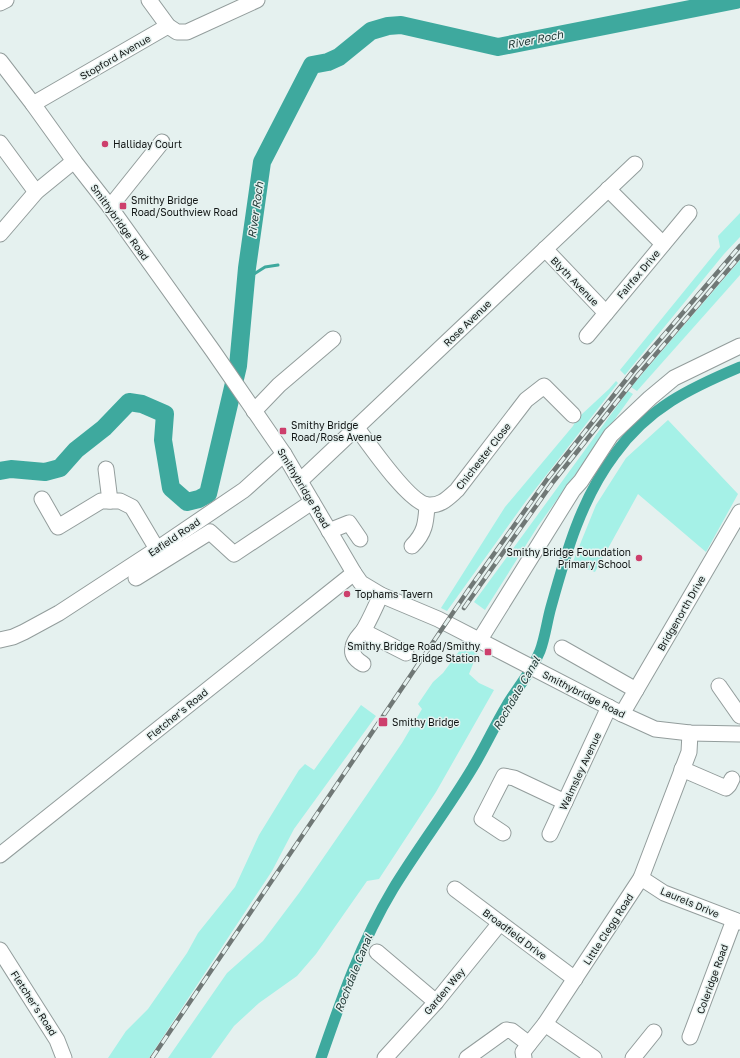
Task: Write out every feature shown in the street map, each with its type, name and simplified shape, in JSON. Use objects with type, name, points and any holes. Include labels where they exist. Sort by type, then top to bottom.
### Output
[{"type":"street","points":[[0,3],[6,0]]},
{"type":"street","points":[[149,0],[168,26],[177,32],[187,32],[257,0]]},
{"type":"street","name":"Stopford Avenue","points":[[33,104],[168,26]]},
{"type":"street","name":"Smithybridge Road","points":[[0,62],[110,207],[213,351],[284,454],[361,583],[381,595],[438,619],[616,711],[655,729],[690,733],[735,733]]},
{"type":"street","points":[[110,207],[162,142]]},
{"type":"street","points":[[0,144],[36,192]]},
{"type":"street","points":[[2,228],[36,192],[74,161]]},
{"type":"street","name":"Rose Avenue","points":[[300,481],[635,164]]},
{"type":"street","points":[[608,189],[663,244]]},
{"type":"street","name":"Fairfax Drive","points":[[587,336],[689,213]]},
{"type":"street","name":"Blyth Avenue","points":[[545,249],[606,313]]},
{"type":"street","points":[[254,411],[279,385],[333,339]]},
{"type":"street","points":[[480,641],[573,490],[581,481],[611,435],[629,417],[674,378],[740,346]]},
{"type":"street","name":"Chichester Close","points":[[427,505],[444,502],[457,490],[540,383],[573,415]]},
{"type":"street","points":[[357,428],[386,467],[416,500],[427,505],[425,527],[422,535],[412,546]]},
{"type":"street","name":"Eafield Road","points":[[0,640],[13,637],[24,632],[59,613],[244,490],[284,454]]},
{"type":"street","points":[[106,469],[110,501]]},
{"type":"street","points":[[42,499],[58,527],[101,501],[120,501],[132,507],[157,548]]},
{"type":"street","points":[[136,578],[210,532],[234,554],[312,502]]},
{"type":"street","name":"Bridgenorth Drive","points":[[616,711],[636,690],[740,512]]},
{"type":"street","points":[[329,531],[349,523],[360,539]]},
{"type":"street","name":"Fletcher's Road","points":[[0,856],[354,573]]},
{"type":"street","points":[[363,664],[356,660],[353,646],[356,638],[363,631],[381,595]]},
{"type":"street","points":[[363,631],[406,653]]},
{"type":"street","points":[[562,648],[636,690]]},
{"type":"street","points":[[718,686],[740,716]]},
{"type":"street","name":"Walmsley Avenue","points":[[550,834],[565,802],[616,711]]},
{"type":"street","points":[[735,733],[740,720]]},
{"type":"street","name":"Little Clegg Road","points":[[524,1058],[523,1052],[545,1024],[641,878],[689,752],[690,733]]},
{"type":"street","points":[[682,769],[726,788],[732,779]]},
{"type":"street","points":[[502,834],[482,820],[504,776],[514,778],[565,802]]},
{"type":"street","name":"Laurels Drive","points":[[641,878],[664,893],[737,921]]},
{"type":"street","name":"Broadfield Drive","points":[[455,889],[575,979]]},
{"type":"street","name":"Coleridge Road","points":[[690,1037],[737,921]]},
{"type":"street","name":"Garden Way","points":[[385,1058],[436,1002],[500,923]]},
{"type":"street","name":"Fletcher's Road","points":[[0,950],[58,1040],[64,1058]]},
{"type":"street","points":[[377,952],[436,1002]]},
{"type":"street","points":[[545,1024],[594,1058]]},
{"type":"street","points":[[467,1058],[506,1030],[512,1031],[529,1044]]},
{"type":"street","points":[[633,1058],[654,1032]]},
{"type":"shaded area","points":[[740,213],[740,237],[724,254],[625,375],[620,370],[720,247],[718,236]]},
{"type":"shaded area","points":[[740,260],[740,275],[637,391],[631,387]]},
{"type":"shaded area","points":[[616,381],[618,383],[526,501],[447,611],[441,608],[505,507],[573,426],[578,416],[581,415]]},
{"type":"shaded area","points":[[628,391],[633,394],[538,526],[485,610],[474,602]]},
{"type":"shaded area","points":[[668,420],[738,494],[706,552],[638,494],[595,572],[572,564],[596,505],[626,458]]},
{"type":"shaded area","points":[[466,642],[479,649],[469,674],[479,683],[494,690],[436,792],[379,879],[367,881],[316,954],[297,976],[259,1003],[234,1026],[211,1058],[168,1058],[227,973],[263,941],[299,893],[402,743],[422,709],[418,704],[433,682],[443,673]]},
{"type":"shaded area","points":[[361,705],[376,716],[294,829],[272,871],[149,1058],[108,1058],[126,1031],[148,1009],[187,953],[198,933],[235,887],[259,835],[299,770],[305,764],[314,770]]},
{"type":"waterway","name":"River Roch","points":[[0,471],[11,469],[45,472],[60,468],[76,450],[104,428],[129,402],[142,404],[165,414],[163,440],[171,488],[187,502],[199,499],[208,494],[238,366],[247,268],[262,162],[312,65],[328,62],[339,57],[371,31],[388,26],[401,25],[498,47],[736,0]]},
{"type":"waterway","points":[[246,276],[254,274],[265,267],[278,265]]},
{"type":"waterway","name":"Rochdale Canal","points":[[321,1058],[361,950],[382,909],[393,889],[463,783],[498,720],[537,658],[542,646],[551,607],[576,527],[603,471],[628,438],[641,424],[656,412],[687,392],[740,367]]},
{"type":"railway","points":[[152,1058],[469,589],[548,478],[633,371],[740,246]]},
{"type":"railway","points":[[464,608],[553,482],[638,375],[740,256]]},
{"type":"place","name":"Halliday Court","points":[[105,144]]},
{"type":"place","name":"Smithy Bridge Road/Southview Road","points":[[123,206]]},
{"type":"place","name":"Smithy Bridge Road/Rose Avenue","points":[[283,431]]},
{"type":"place","name":"Smithy Bridge Foundation Primary School","points":[[639,558]]},
{"type":"place","name":"Tophams Tavern","points":[[347,594]]},
{"type":"place","name":"Smithy Bridge Road/Smithy Bridge Station","points":[[488,652]]},
{"type":"place","name":"Smithy Bridge","points":[[383,722]]}]
